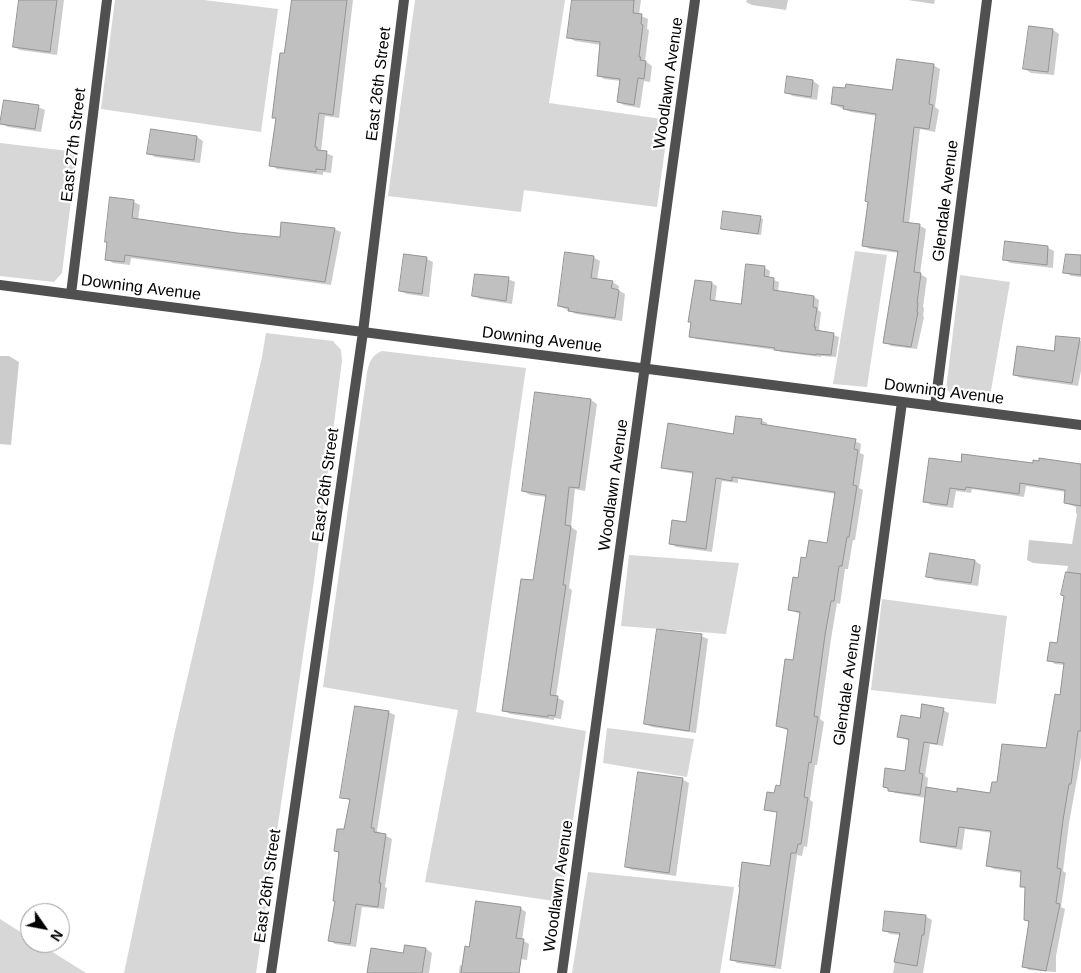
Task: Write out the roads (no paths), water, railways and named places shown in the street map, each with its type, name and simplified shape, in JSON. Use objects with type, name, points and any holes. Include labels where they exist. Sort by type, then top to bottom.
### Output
[{"type":"street","name":"East 27th Street","points":[[70,294],[107,0]]},
{"type":"street","name":"East 26th Street","points":[[271,973],[363,332],[404,0]]},
{"type":"street","name":"Woodlawn Avenue","points":[[562,973],[696,0]]},
{"type":"street","name":"Glendale Avenue","points":[[935,406],[987,0]]},
{"type":"street","name":"Downing Avenue","points":[[0,285],[1081,425]]},
{"type":"street","name":"Glendale Avenue","points":[[824,973],[902,402]]}]
